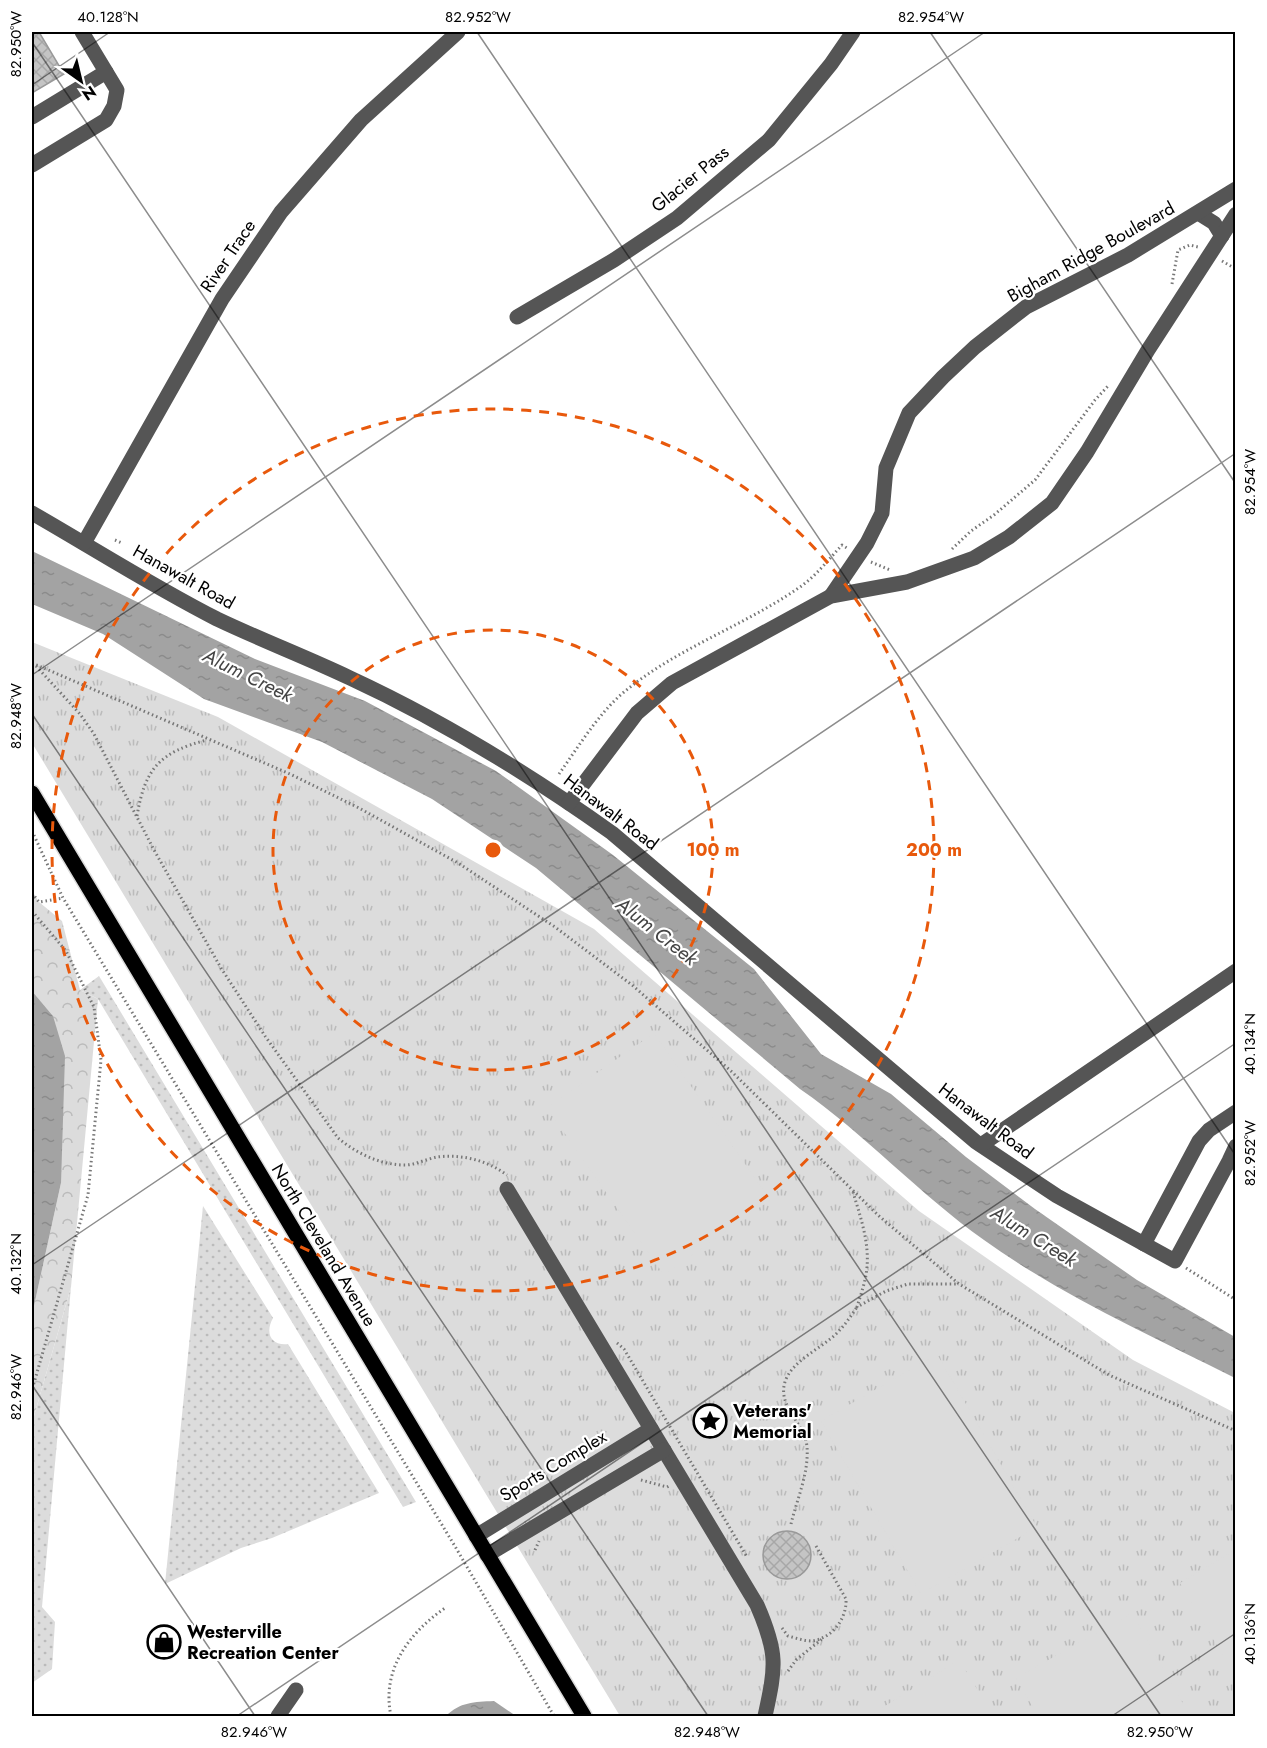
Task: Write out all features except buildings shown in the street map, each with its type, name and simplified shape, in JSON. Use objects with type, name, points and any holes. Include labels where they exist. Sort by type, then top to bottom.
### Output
[{"type":"main road","name":"North Cleveland Avenue","points":[[32,793],[584,1716]]},
{"type":"street","points":[[32,165],[106,120],[114,106],[117,90],[82,32]]},
{"type":"street","name":"River Trace","points":[[84,543],[222,299],[281,212],[361,120],[458,32]]},
{"type":"street","name":"Glacier Pass","points":[[517,317],[614,260],[686,211],[769,140],[831,64],[853,32]]},
{"type":"street","points":[[32,117],[106,72]]},
{"type":"street","name":"Bigham Ridge Boulevard","points":[[831,596],[867,543],[882,513],[886,468],[909,413],[944,377],[975,347],[1026,307],[1128,255],[1236,189]]},
{"type":"street","points":[[1198,213],[1214,223],[1222,236]]},
{"type":"street","name":"Bigham Ridge Boulevard","points":[[569,803],[637,713],[672,683],[831,596],[908,582],[974,558],[1009,537],[1052,503],[1087,452],[1161,330],[1236,214]]},
{"type":"street","name":"Hanawalt Road","points":[[32,513],[217,618],[410,707],[492,753],[569,803],[612,833],[813,1002],[906,1084],[981,1145],[1057,1196],[1175,1261]]},
{"type":"street","points":[[852,565],[867,589]]},
{"type":"street","points":[[981,1145],[1236,971]]},
{"type":"street","points":[[1144,1244],[1199,1141],[1209,1130],[1236,1112]]},
{"type":"street","points":[[1175,1261],[1236,1146]]},
{"type":"street","points":[[509,1184],[651,1429],[757,1605],[773,1647],[774,1675],[765,1716]]},
{"type":"street","name":"Sports Complex","points":[[476,1536],[651,1429]]},
{"type":"street","points":[[487,1555],[664,1449]]},
{"type":"street","points":[[278,1716],[296,1690]]},
{"type":"path","points":[[1180,242],[1183,247]]},
{"type":"path","points":[[1172,288],[1178,250],[1190,245],[1204,251]]},
{"type":"path","points":[[1217,258],[1236,270]]},
{"type":"path","points":[[946,553],[1035,480],[1095,400],[1112,383]]},
{"type":"path","points":[[115,540],[122,543]]},
{"type":"path","points":[[873,563],[889,570],[893,569]]},
{"type":"path","points":[[33,664],[290,774],[359,808],[458,863],[555,927],[632,985],[731,1071],[879,1216],[959,1284],[1109,1375],[1236,1431]]},
{"type":"path","points":[[33,664],[74,706],[94,734],[154,850],[221,968],[272,1046],[338,1138],[354,1151],[378,1161],[406,1166],[436,1157],[461,1157],[482,1161],[505,1173],[509,1184]]},
{"type":"path","points":[[137,817],[141,790],[150,772],[175,750],[209,739]]},
{"type":"path","points":[[32,831],[63,898],[456,1548],[554,1716]]},
{"type":"path","points":[[32,893],[39,902],[63,898]]},
{"type":"path","points":[[32,910],[66,951],[94,1007],[101,1060],[88,1194],[32,1390]]},
{"type":"path","points":[[791,1524],[805,1475],[807,1448],[804,1432],[788,1410],[783,1395],[786,1381],[793,1368],[838,1333],[857,1307],[866,1276],[868,1254],[852,1190]]},
{"type":"path","points":[[1175,1261],[1234,1299]]},
{"type":"path","points":[[857,1307],[886,1291],[908,1284],[959,1284]]},
{"type":"path","points":[[1234,1290],[1234,1299]]},
{"type":"path","points":[[614,1341],[624,1349],[696,1470]]},
{"type":"path","points":[[784,1676],[796,1660],[835,1629],[846,1609],[846,1599],[842,1590],[816,1546]]},
{"type":"path","points":[[391,1716],[390,1685],[396,1663],[407,1642],[445,1608]]},
{"type":"path","points":[[779,1623],[788,1636],[811,1641],[823,1638]]},
{"type":"green space","points":[[32,642],[218,717],[594,929],[919,1211],[1133,1360],[1235,1413],[1235,1716],[620,1716],[32,743]]},
{"type":"green space","points":[[32,891],[39,902],[62,921],[80,990],[98,999],[71,1287],[32,1423],[32,1315],[61,1183],[53,1016],[32,991]]},
{"type":"green space","points":[[99,976],[416,1502],[403,1507],[98,999],[80,990]]},
{"type":"green space","points":[[654,1033],[770,1200],[664,1275],[547,1108]]},
{"type":"green space","points":[[203,1206],[273,1318],[269,1328],[271,1337],[277,1343],[288,1344],[379,1493],[272,1538],[241,1548],[165,1584]]},
{"type":"green space","points":[[71,1287],[42,1607],[55,1622],[52,1669],[32,1683],[32,1423]]},
{"type":"green space","points":[[937,1354],[1037,1527],[921,1594],[821,1421]]},
{"type":"green space","points":[[1235,1550],[1235,1676],[1180,1583]]},
{"type":"green space","points":[[1132,1613],[1190,1716],[1038,1716],[1016,1678]]},
{"type":"green space","points":[[959,1660],[994,1716],[869,1716]]},
{"type":"water","name":"Alum Creek","points":[[32,551],[255,659],[365,701],[496,771],[613,855],[754,969],[821,1054],[891,1094],[966,1157],[1035,1209],[1137,1280],[1235,1337],[1235,1378],[1075,1297],[984,1240],[536,868],[432,799],[322,742],[204,699],[103,634],[32,604]]},
{"type":"water","points":[[32,991],[53,1016],[65,1056],[61,1183],[32,1315]]},
{"type":"water","points":[[494,1701],[516,1716],[446,1716],[462,1705]]},
{"type":"place","name":"Veterans' Memorial","points":[[710,1421]]},
{"type":"place","name":"Westerville Recreation Center","points":[[164,1642]]}]
